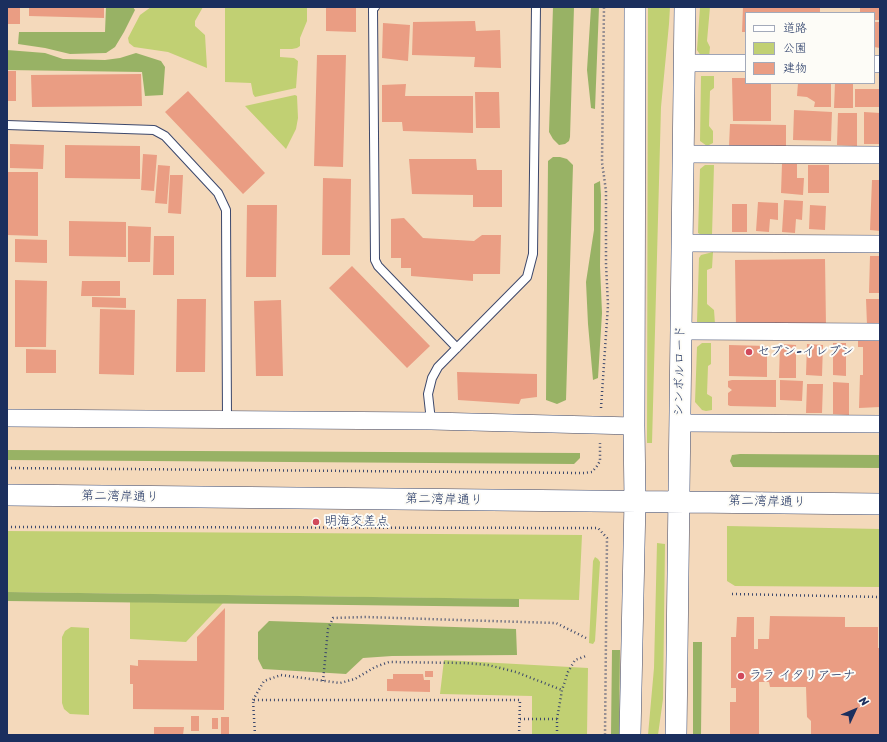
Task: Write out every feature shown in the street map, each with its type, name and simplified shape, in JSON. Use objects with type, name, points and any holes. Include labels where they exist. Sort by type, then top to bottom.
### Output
[{"type":"street","points":[[630,735],[635,501],[635,7]]},
{"type":"street","name":"シンボルロード","points":[[676,735],[684,7]]},
{"type":"street","points":[[684,63],[745,63]]},
{"type":"street","points":[[682,154],[880,155]]},
{"type":"street","points":[[681,244],[880,244]]},
{"type":"street","points":[[681,331],[880,332]]},
{"type":"street","points":[[7,418],[431,421],[634,426]]},
{"type":"street","points":[[679,423],[880,424]]},
{"type":"street","name":"第二湾岸通り","points":[[7,495],[880,504]]},
{"type":"lane","points":[[375,7],[373,9],[373,17],[376,260],[378,266],[457,348]]},
{"type":"lane","points":[[431,421],[428,394],[432,378],[438,367],[527,276],[533,254],[536,7]]},
{"type":"lane","points":[[7,125],[154,130],[165,136],[218,193],[226,210],[227,420]]},
{"type":"path","points":[[7,527],[598,528],[607,538],[605,735]]},
{"type":"path","points":[[732,594],[880,596]]},
{"type":"path","points":[[323,681],[328,629],[333,618],[365,617],[556,623],[586,638]]},
{"type":"path","points":[[557,735],[557,719],[562,690],[568,672],[575,660],[586,656]]},
{"type":"path","points":[[255,735],[253,700],[264,681],[281,675],[340,683],[355,679],[389,662],[488,664],[516,672],[562,690]]},
{"type":"path","points":[[253,700],[520,700],[520,735]]},
{"type":"path","points":[[520,719],[557,719]]},
{"type":"green space","points":[[106,7],[133,7],[135,10],[115,47],[106,53],[70,54],[18,44],[19,32],[105,32]]},
{"type":"green space","points":[[151,7],[203,7],[195,21],[195,26],[205,35],[207,68],[168,52],[134,47],[129,43],[128,38],[140,15]]},
{"type":"green space","points":[[225,7],[307,7],[307,21],[300,38],[300,46],[292,49],[280,49],[280,57],[294,58],[298,61],[296,88],[255,97],[251,83],[225,82]]},
{"type":"green space","points":[[553,7],[574,7],[570,137],[569,141],[565,144],[559,145],[549,132]]},
{"type":"green space","points":[[591,7],[599,7],[595,109],[591,108],[587,70]]},
{"type":"green space","points":[[648,7],[670,7],[661,107],[652,443],[647,443]]},
{"type":"green space","points":[[700,7],[710,7],[707,41],[710,47],[709,58],[701,56],[697,50]]},
{"type":"green space","points":[[7,50],[45,53],[63,59],[105,60],[120,58],[136,53],[161,61],[165,67],[163,95],[145,96],[142,72],[7,70]]},
{"type":"green space","points":[[701,76],[714,76],[714,88],[710,91],[709,126],[713,131],[713,143],[707,146],[700,141]]},
{"type":"green space","points":[[295,95],[297,96],[298,118],[296,129],[286,149],[245,106]]},
{"type":"green space","points":[[553,157],[567,159],[573,165],[566,400],[557,404],[546,400],[548,161]]},
{"type":"green space","points":[[705,165],[714,165],[712,235],[703,236],[698,233],[700,169]]},
{"type":"green space","points":[[600,181],[600,266],[602,313],[598,378],[593,380],[586,282],[594,230],[594,184]]},
{"type":"green space","points":[[713,252],[712,268],[707,270],[707,304],[714,310],[715,324],[702,324],[697,322],[699,258],[701,255]]},
{"type":"green space","points":[[702,343],[711,343],[711,364],[708,366],[707,394],[712,397],[712,410],[706,411],[702,410],[695,402],[697,347]]},
{"type":"green space","points":[[7,450],[580,453],[580,458],[574,464],[7,460]]},
{"type":"green space","points":[[732,455],[880,455],[880,468],[733,467],[730,461]]},
{"type":"green space","points":[[727,526],[880,529],[880,587],[735,586],[727,581]]},
{"type":"green space","points":[[7,531],[582,535],[579,600],[7,592]]},
{"type":"green space","points":[[657,543],[665,544],[663,699],[658,735],[648,735],[654,668]]},
{"type":"green space","points":[[595,557],[600,562],[595,641],[593,644],[589,643],[593,561]]},
{"type":"green space","points":[[7,592],[519,599],[519,607],[7,601]]},
{"type":"green space","points":[[130,602],[223,603],[186,642],[130,639]]},
{"type":"green space","points":[[269,621],[516,629],[517,655],[392,656],[363,658],[346,674],[263,669],[258,659],[258,632]]},
{"type":"green space","points":[[71,627],[89,628],[89,715],[70,714],[64,709],[62,703],[62,637],[65,631]]},
{"type":"green space","points":[[693,642],[702,642],[701,735],[693,735]]},
{"type":"green space","points":[[612,650],[620,650],[619,735],[611,735]]},
{"type":"green space","points":[[444,660],[588,668],[587,735],[532,735],[532,696],[440,694]]},
{"type":"building","points":[[7,7],[20,7],[20,24],[7,24]]},
{"type":"building","points":[[29,7],[104,7],[104,18],[29,16]]},
{"type":"building","points":[[326,7],[356,7],[356,32],[326,31]]},
{"type":"building","points":[[743,7],[820,7],[820,12],[745,12],[745,32],[742,32]]},
{"type":"building","points":[[860,7],[880,7],[880,20],[875,20],[875,12],[860,12]]},
{"type":"building","points":[[475,21],[476,31],[500,30],[501,68],[474,67],[475,57],[412,55],[413,22]]},
{"type":"building","points":[[875,22],[880,22],[880,48],[875,47]]},
{"type":"building","points":[[383,23],[410,25],[408,61],[382,58]]},
{"type":"building","points":[[317,55],[346,55],[343,167],[314,166]]},
{"type":"building","points":[[7,71],[16,71],[16,101],[7,101]]},
{"type":"building","points":[[141,74],[142,106],[32,107],[31,75]]},
{"type":"building","points":[[732,78],[745,78],[745,84],[771,84],[771,121],[733,121]]},
{"type":"building","points":[[406,84],[405,96],[473,96],[473,133],[403,131],[402,122],[382,122],[382,85]]},
{"type":"building","points":[[798,84],[831,84],[831,107],[814,107],[815,102],[807,97],[797,96]]},
{"type":"building","points":[[835,84],[853,84],[853,108],[834,108]]},
{"type":"building","points":[[855,89],[880,89],[880,107],[855,107]]},
{"type":"building","points":[[188,91],[265,173],[243,194],[165,112]]},
{"type":"building","points":[[475,92],[499,92],[500,128],[476,128]]},
{"type":"building","points":[[794,110],[832,112],[831,141],[793,140]]},
{"type":"building","points":[[864,112],[880,113],[880,144],[864,144]]},
{"type":"building","points":[[838,113],[857,113],[857,146],[837,145]]},
{"type":"building","points":[[730,124],[786,125],[786,147],[729,146]]},
{"type":"building","points":[[10,144],[44,145],[43,169],[10,168]]},
{"type":"building","points":[[65,145],[140,146],[140,179],[65,178]]},
{"type":"building","points":[[143,154],[157,155],[154,191],[141,190]]},
{"type":"building","points":[[409,159],[476,159],[477,170],[502,170],[502,207],[473,207],[473,195],[412,194]]},
{"type":"building","points":[[782,164],[797,164],[797,178],[804,178],[803,195],[781,193]]},
{"type":"building","points":[[158,165],[170,166],[167,204],[155,203]]},
{"type":"building","points":[[808,165],[829,165],[829,193],[808,193]]},
{"type":"building","points":[[7,172],[38,172],[38,236],[7,235]]},
{"type":"building","points":[[170,175],[183,175],[181,214],[168,213]]},
{"type":"building","points":[[323,178],[351,179],[350,255],[322,255]]},
{"type":"building","points":[[872,180],[880,180],[880,231],[870,230]]},
{"type":"building","points":[[784,200],[803,201],[802,220],[796,219],[795,233],[782,232]]},
{"type":"building","points":[[758,202],[778,203],[778,220],[770,219],[769,232],[756,231]]},
{"type":"building","points":[[732,204],[747,204],[747,232],[732,232]]},
{"type":"building","points":[[247,205],[277,205],[276,277],[246,277]]},
{"type":"building","points":[[810,205],[826,206],[825,230],[809,229]]},
{"type":"building","points":[[404,218],[423,238],[474,241],[482,235],[501,235],[500,274],[473,274],[473,281],[411,276],[411,268],[401,268],[401,258],[391,258],[391,219]]},
{"type":"building","points":[[69,221],[126,222],[126,257],[69,256]]},
{"type":"building","points":[[128,226],[151,227],[150,262],[128,262]]},
{"type":"building","points":[[154,236],[174,236],[174,275],[153,275]]},
{"type":"building","points":[[15,239],[47,240],[47,263],[15,262]]},
{"type":"building","points":[[870,256],[880,256],[880,293],[869,293]]},
{"type":"building","points":[[825,259],[826,326],[736,326],[735,260]]},
{"type":"building","points":[[352,266],[430,346],[407,368],[329,288]]},
{"type":"building","points":[[15,280],[47,281],[46,347],[15,347]]},
{"type":"building","points":[[82,281],[120,281],[120,296],[81,296]]},
{"type":"building","points":[[92,297],[126,298],[126,308],[92,307]]},
{"type":"building","points":[[177,299],[206,299],[205,372],[176,372]]},
{"type":"building","points":[[866,299],[880,299],[880,325],[867,325]]},
{"type":"building","points":[[281,300],[283,376],[256,376],[254,301]]},
{"type":"building","points":[[100,309],[135,310],[134,375],[99,374]]},
{"type":"building","points":[[858,339],[880,339],[880,407],[859,408],[860,375],[863,375],[863,347],[858,347]]},
{"type":"building","points":[[833,343],[846,343],[846,376],[833,375]]},
{"type":"building","points":[[780,344],[796,345],[796,378],[779,378]]},
{"type":"building","points":[[807,344],[823,345],[822,376],[806,375]]},
{"type":"building","points":[[729,345],[767,346],[767,377],[729,376]]},
{"type":"building","points":[[26,349],[56,350],[56,373],[26,373]]},
{"type":"building","points":[[457,372],[537,374],[537,397],[521,399],[519,404],[458,400]]},
{"type":"building","points":[[776,380],[776,407],[728,405],[728,393],[732,390],[728,387],[728,381]]},
{"type":"building","points":[[780,380],[803,381],[802,401],[780,400]]},
{"type":"building","points":[[833,382],[849,383],[849,415],[833,414]]},
{"type":"building","points":[[807,384],[823,384],[822,413],[806,413]]},
{"type":"building","points":[[225,608],[224,710],[133,709],[133,684],[130,684],[130,665],[138,666],[138,660],[197,661],[197,637]]},
{"type":"building","points":[[770,616],[845,617],[845,627],[878,627],[878,648],[880,648],[880,735],[811,735],[811,721],[807,717],[806,687],[770,687],[769,682],[759,682],[759,735],[730,735],[730,702],[736,702],[736,688],[731,688],[731,637],[736,637],[737,617],[754,617],[754,649],[758,649],[758,639],[769,639]]},
{"type":"building","points":[[425,671],[433,671],[433,677],[425,677]]},
{"type":"building","points":[[393,674],[423,674],[424,680],[430,680],[430,692],[387,691],[387,679],[393,679]]},
{"type":"building","points":[[191,716],[199,716],[199,731],[191,731]]},
{"type":"building","points":[[221,717],[229,717],[229,734],[221,735]]},
{"type":"building","points":[[212,718],[218,718],[218,729],[212,729]]},
{"type":"building","points":[[154,727],[184,727],[183,735],[154,735]]},
{"type":"place","name":"セブン-イレブン","points":[[749,352]]},
{"type":"place","name":"明海交差点","points":[[316,522]]},
{"type":"place","name":"ララ イタリアーナ","points":[[741,676]]}]
